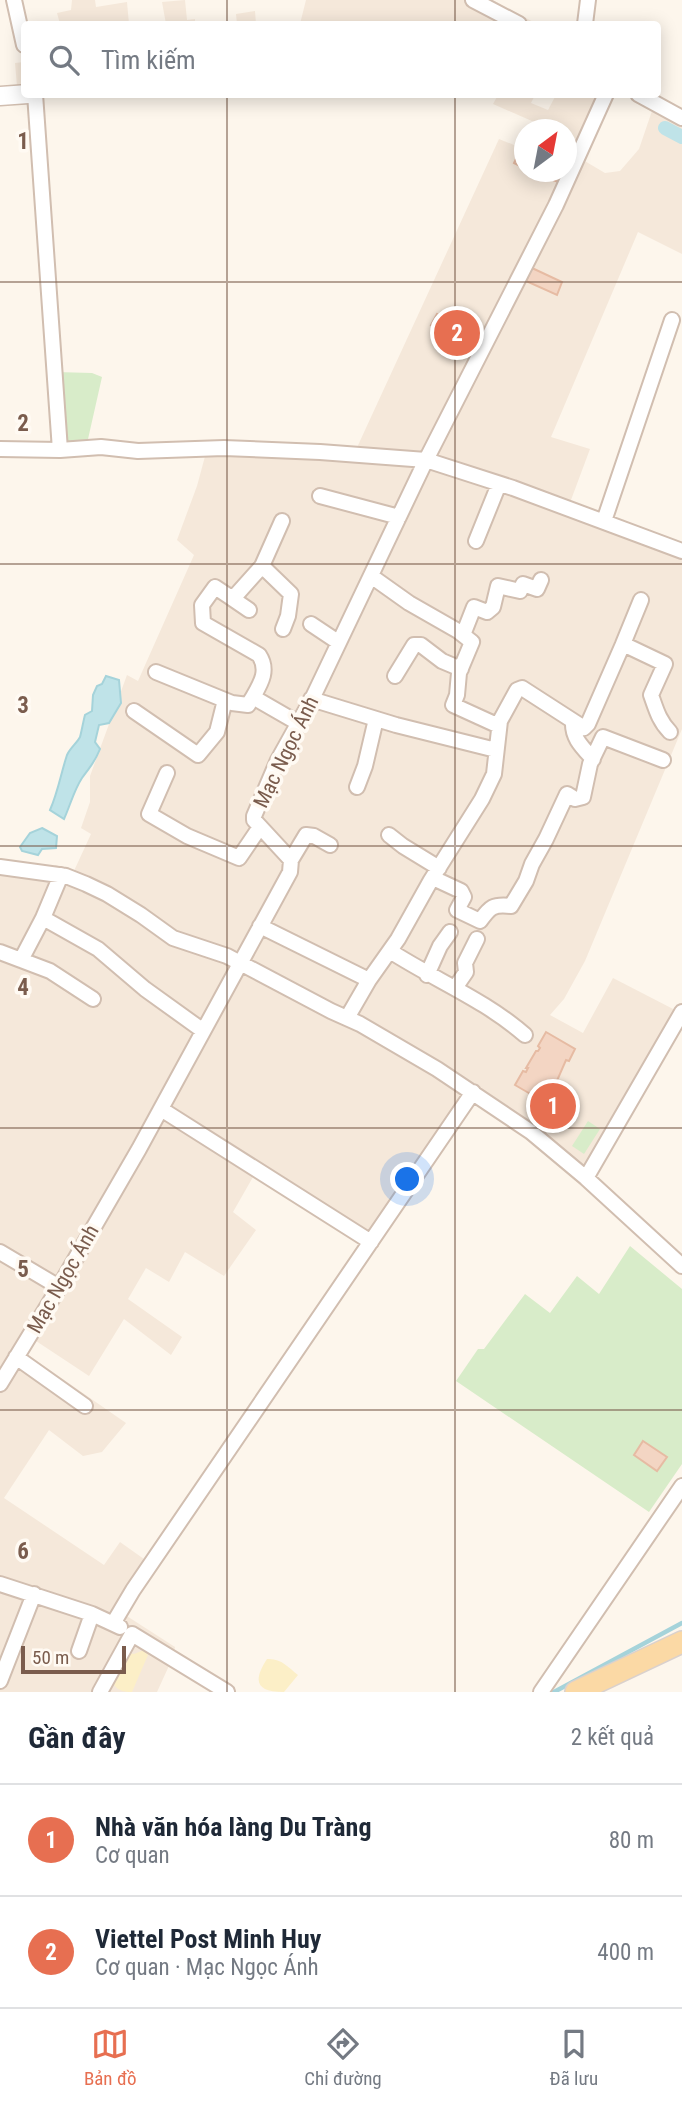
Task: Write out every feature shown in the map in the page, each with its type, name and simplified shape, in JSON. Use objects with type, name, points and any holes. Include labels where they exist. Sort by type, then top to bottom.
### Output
[{"type":"main road","points":[[576,1692],[682,1642]]},
{"type":"street","points":[[14,0],[21,32]]},
{"type":"street","points":[[473,0],[513,21]]},
{"type":"street","points":[[586,21],[589,0]]},
{"type":"street","points":[[0,96],[21,94]]},
{"type":"street","points":[[35,98],[60,450]]},
{"type":"street","name":"Mạc Ngọc Ánh","points":[[1,1380],[59,1287],[161,1109],[290,872],[291,860],[254,820],[254,816],[278,760],[311,699],[426,460],[556,205],[605,98]]},
{"type":"street","points":[[645,98],[682,118]]},
{"type":"street","points":[[604,521],[672,320]]},
{"type":"street","points":[[0,449],[238,449],[426,460],[604,521],[682,551]]},
{"type":"street","points":[[476,541],[499,484]]},
{"type":"street","points":[[320,496],[399,517]]},
{"type":"street","points":[[230,597],[237,594],[262,566],[282,521]]},
{"type":"street","points":[[262,566],[291,594],[283,629]]},
{"type":"street","points":[[371,576],[472,642],[461,669],[453,705],[499,726]]},
{"type":"street","points":[[463,635],[474,607],[488,612],[493,607],[498,586],[520,591],[523,584],[537,589],[541,580]]},
{"type":"street","points":[[156,672],[225,700],[248,705],[265,670],[264,662],[259,655],[203,623],[202,605],[215,587],[249,610]]},
{"type":"street","points":[[347,1018],[482,799],[494,774],[499,721],[517,690],[522,688],[584,728],[641,600]]},
{"type":"street","points":[[311,624],[338,642]]},
{"type":"street","points":[[623,644],[665,664],[651,695],[660,722],[670,732]]},
{"type":"street","points":[[395,676],[414,645],[421,645],[442,661],[461,669]]},
{"type":"street","points":[[253,697],[298,723]]},
{"type":"street","points":[[311,699],[496,750]]},
{"type":"street","points":[[134,711],[198,755],[216,732],[225,700]]},
{"type":"street","points":[[357,788],[376,719]]},
{"type":"street","points":[[573,722],[573,732],[579,745],[593,759]]},
{"type":"street","points":[[389,835],[461,891],[464,897],[457,910],[480,921],[487,910],[494,906],[511,906],[514,892],[567,794],[575,799],[583,797],[590,764],[603,737],[663,760]]},
{"type":"street","points":[[167,773],[149,814],[187,836],[239,858],[260,827]]},
{"type":"street","points":[[291,860],[306,835],[314,835],[330,845]]},
{"type":"street","points":[[0,867],[61,875],[107,894],[173,937],[227,956],[381,1036],[476,1094],[531,1132],[586,1178],[682,1266]]},
{"type":"street","points":[[21,960],[61,875]]},
{"type":"street","points":[[43,918],[98,949],[145,989],[202,1030]]},
{"type":"street","points":[[260,926],[369,981]]},
{"type":"street","points":[[427,975],[440,946],[450,932]]},
{"type":"street","points":[[455,988],[466,972],[465,963],[477,939]]},
{"type":"street","points":[[390,951],[427,975],[480,1002],[525,1035]]},
{"type":"street","points":[[0,952],[57,975],[93,999]]},
{"type":"street","points":[[586,1178],[682,1012]]},
{"type":"street","points":[[114,1622],[139,1581],[371,1242],[476,1094],[489,1084]]},
{"type":"street","points":[[161,1109],[371,1242]]},
{"type":"street","points":[[0,1252],[59,1287]]},
{"type":"street","points":[[16,1357],[85,1406]]},
{"type":"street","points":[[541,1692],[682,1486]]},
{"type":"street","points":[[0,1584],[114,1622],[227,1692]]},
{"type":"street","points":[[0,1681],[34,1594]]},
{"type":"street","points":[[79,1651],[92,1614]]},
{"type":"street","points":[[100,1692],[132,1634]]},
{"type":"shaded area","points":[[72,0],[95,0],[96,7],[127,2],[129,21],[59,21],[57,13],[71,10]]},
{"type":"shaded area","points":[[185,0],[187,20],[195,21],[165,21],[162,2]]},
{"type":"shaded area","points":[[306,0],[493,0],[532,21],[301,21]]},
{"type":"shaded area","points":[[255,11],[256,21],[237,21],[236,14]]},
{"type":"shaded area","points":[[21,62],[21,91],[17,86],[15,63]]},
{"type":"shaded area","points":[[496,98],[534,98],[531,103],[548,110],[554,98],[612,98],[600,117],[583,160],[605,173],[620,171],[639,149],[653,108],[682,123],[682,254],[638,232],[551,437],[590,449],[568,508],[682,551],[682,729],[585,961],[564,999],[550,1015],[583,1033],[613,978],[677,1011],[586,1178],[473,1092],[371,1242],[257,1170],[233,1212],[256,1230],[224,1276],[185,1252],[169,1282],[146,1268],[128,1299],[182,1337],[171,1355],[124,1319],[89,1376],[30,1337],[21,1350],[126,1423],[102,1452],[83,1456],[49,1430],[4,1498],[104,1565],[120,1542],[151,1564],[119,1611],[175,1647],[157,1692],[0,1692],[0,863],[50,867],[56,865],[73,873],[91,834],[81,828],[90,802],[90,776],[127,675],[138,681],[194,555],[177,540],[207,449],[354,454],[499,139],[514,145],[514,182],[577,182],[577,119],[527,119],[493,104]]},
{"type":"green space","points":[[56,372],[92,373],[102,377],[86,448],[60,450]]},
{"type":"green space","points":[[588,1121],[600,1129],[584,1154],[572,1146]]},
{"type":"green space","points":[[630,1246],[682,1289],[682,1464],[649,1512],[456,1381],[478,1349],[484,1349],[525,1294],[550,1313],[577,1276],[599,1294]]},
{"type":"sand","points":[[144,1650],[148,1655],[132,1692],[118,1689],[114,1685],[115,1678],[129,1653]]},
{"type":"sand","points":[[267,1659],[280,1662],[298,1675],[284,1692],[268,1690],[260,1684],[260,1674]]},
{"type":"water","points":[[106,676],[119,680],[121,703],[109,723],[99,725],[95,742],[100,749],[79,783],[64,819],[50,810],[67,755],[80,737],[85,715],[92,711],[93,695]]},
{"type":"water","points":[[42,828],[57,836],[56,848],[42,849],[38,855],[22,851],[20,847],[30,833]]},
{"type":"building","points":[[532,268],[562,282],[557,295],[526,281]]},
{"type":"building","points":[[437,314],[478,335],[472,345],[431,325]]},
{"type":"building","points":[[546,1032],[575,1049],[551,1087],[554,1089],[546,1103],[515,1085],[523,1071],[526,1072]]},
{"type":"building","points":[[643,1441],[667,1457],[657,1471],[634,1455]]},
{"type":"waterway","points":[[665,128],[682,137]]},
{"type":"waterway","points":[[554,1692],[682,1623]]},
{"type":"place","name":"Viettel Post Minh Huy","points":[[457,333]]},
{"type":"place","name":"Nhà văn hóa làng Du Tràng","points":[[553,1106]]}]
